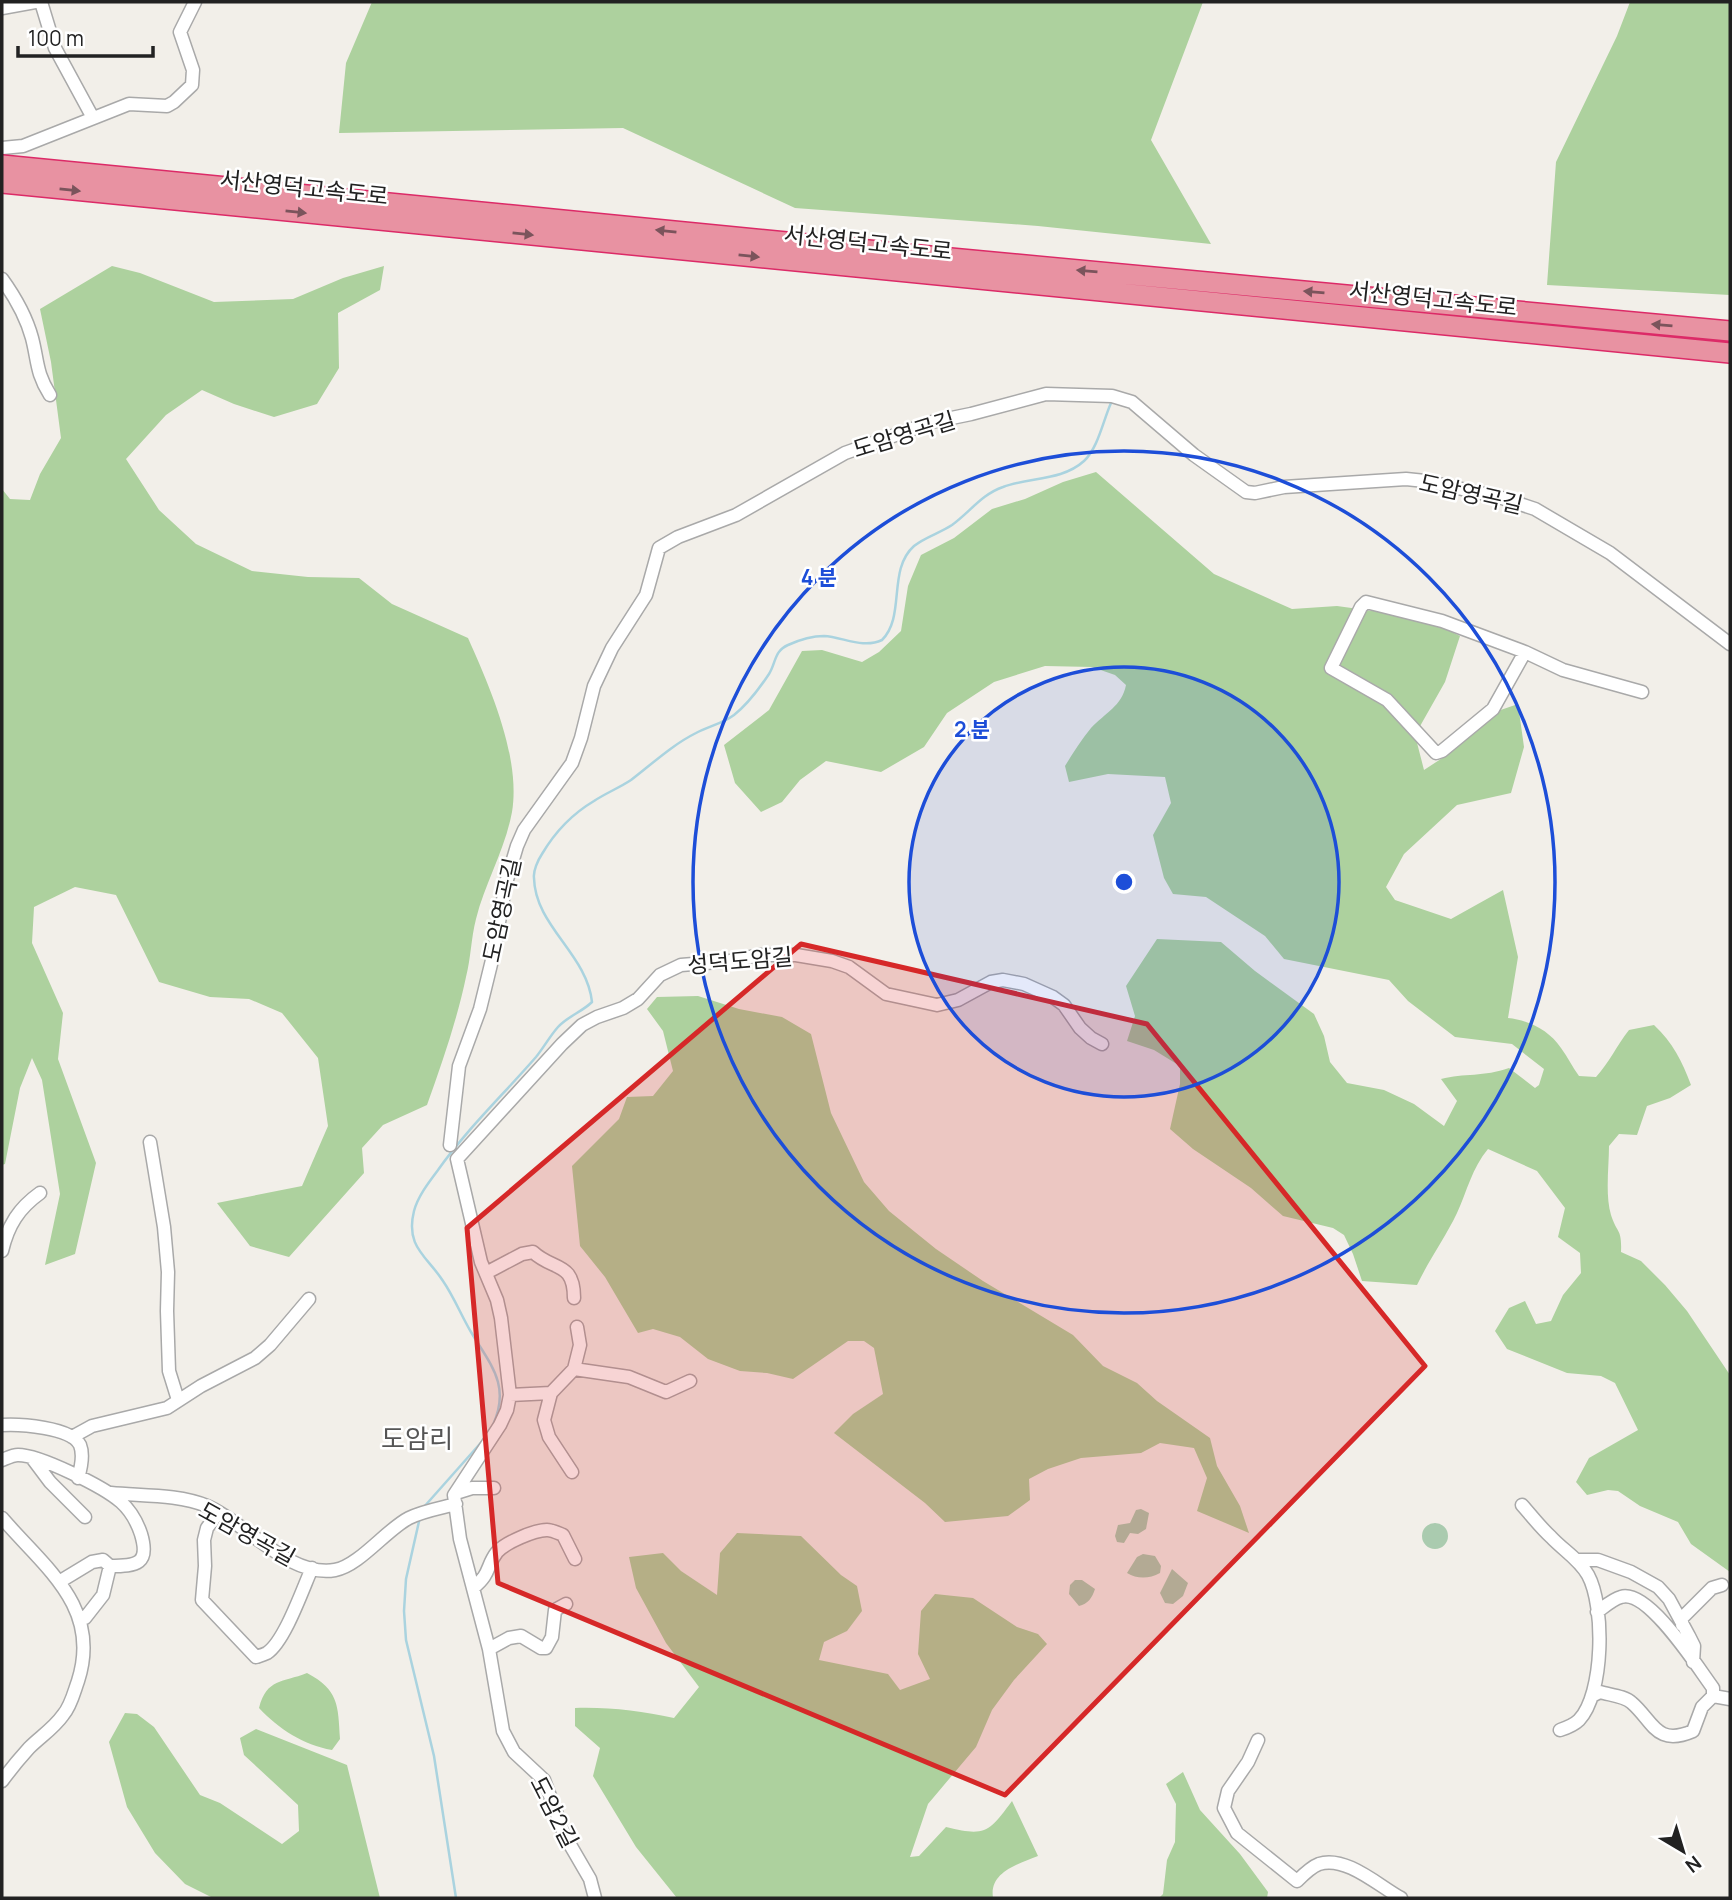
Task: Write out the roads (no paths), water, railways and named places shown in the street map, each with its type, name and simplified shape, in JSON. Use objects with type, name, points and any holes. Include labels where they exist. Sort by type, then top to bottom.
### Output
[{"type":"highway","name":"서산영덕고속도로","points":[[2,164],[886,252],[1730,331]]},
{"type":"highway","name":"서산영덕고속도로","points":[[2,183],[1730,353]]},
{"type":"street","points":[[2,8],[36,2]]},
{"type":"street","points":[[41,2],[55,48],[93,118]]},
{"type":"street","points":[[2,148],[23,146],[129,104],[167,106],[183,96],[192,85],[193,70],[180,32],[195,2]]},
{"type":"street","points":[[2,279],[22,311],[32,338],[39,379],[50,395]]},
{"type":"street","name":"도암영곡길","points":[[450,1144],[459,1066],[485,987],[508,873],[517,846],[524,830],[572,763],[594,686],[612,648],[646,596],[659,548],[678,537],[736,515],[845,453],[932,422],[990,410],[1029,397],[1055,394],[1124,398],[1139,407],[1194,455],[1246,492],[1406,479],[1499,497],[1535,509],[1610,553],[1730,644]]},
{"type":"street","points":[[1525,652],[1493,709],[1436,753],[1387,700],[1331,668],[1366,602],[1442,621],[1525,652],[1563,670],[1642,692]]},
{"type":"street","name":"성덕도암길","points":[[486,1273],[457,1159],[582,1025],[638,999],[660,975],[681,965],[730,961],[769,954],[806,956],[849,967],[886,993],[937,1005],[958,1000],[991,982],[1003,980],[1024,984],[1054,997],[1091,1038],[1102,1044]]},
{"type":"street","points":[[150,1142],[168,1272],[169,1371],[178,1401]]},
{"type":"street","points":[[2,1251],[9,1228],[17,1214],[40,1193]]},
{"type":"street","points":[[456,1498],[463,1479],[500,1424],[510,1395],[501,1318],[486,1273],[514,1257],[533,1252],[540,1259],[565,1269],[572,1277],[574,1298]]},
{"type":"street","points":[[72,1437],[92,1426],[167,1408],[201,1385],[255,1358],[270,1345],[309,1298]]},
{"type":"street","points":[[572,1472],[544,1420],[551,1394],[574,1369],[580,1345],[577,1326]]},
{"type":"street","points":[[574,1369],[629,1377],[666,1392],[690,1381]]},
{"type":"street","points":[[510,1395],[551,1394]]},
{"type":"street","points":[[2,1425],[19,1424],[52,1429],[72,1437],[79,1444],[82,1458],[78,1478]]},
{"type":"street","name":"도암영곡길","points":[[2,1460],[17,1455],[61,1468],[111,1493],[124,1504],[136,1520],[146,1550],[143,1558],[131,1566],[110,1566]]},
{"type":"street","points":[[32,1458],[50,1482],[85,1517]]},
{"type":"street","points":[[456,1498],[472,1488],[494,1489]]},
{"type":"street","name":"도암영곡길","points":[[111,1493],[180,1500],[207,1506],[271,1551],[312,1568],[336,1570],[358,1558],[408,1518],[456,1498]]},
{"type":"street","name":"도암2길","points":[[456,1498],[460,1539],[489,1649],[503,1731],[508,1742],[544,1780],[565,1836],[590,1879],[595,1898]]},
{"type":"street","points":[[1522,1505],[1550,1536],[1577,1560],[1589,1576],[1597,1612],[1600,1639],[1592,1696],[1579,1721],[1560,1730]]},
{"type":"street","points":[[218,1513],[207,1528],[204,1540],[202,1600],[256,1657],[267,1653],[277,1640],[292,1614],[312,1568]]},
{"type":"street","points":[[2,1518],[59,1582],[72,1601],[80,1620],[84,1646],[81,1671],[64,1714],[30,1748],[2,1782]]},
{"type":"street","points":[[473,1588],[484,1579],[498,1551],[511,1542],[538,1531],[549,1529],[563,1535],[575,1559]]},
{"type":"street","points":[[59,1582],[92,1562],[103,1560],[110,1566],[103,1595],[85,1618],[80,1620]]},
{"type":"street","points":[[1577,1560],[1598,1560],[1631,1572],[1658,1587],[1669,1599],[1693,1646],[1693,1661]]},
{"type":"street","points":[[1682,1625],[1682,1618],[1712,1588],[1722,1585]]},
{"type":"street","points":[[1592,1696],[1600,1692],[1630,1700],[1659,1733],[1672,1735],[1693,1731],[1702,1707],[1713,1696],[1713,1688],[1662,1621],[1648,1607],[1634,1597],[1622,1596],[1597,1612]]},
{"type":"street","points":[[489,1649],[509,1638],[521,1636],[541,1648],[546,1648],[552,1637],[555,1610],[566,1604]]},
{"type":"street","points":[[1713,1696],[1730,1699]]},
{"type":"street","points":[[1258,1740],[1248,1762],[1224,1800],[1226,1816],[1237,1833],[1297,1881],[1312,1868],[1327,1863],[1367,1876],[1401,1898]]},
{"type":"waterway","points":[[493,1425],[500,1398],[496,1376],[447,1287],[419,1250],[412,1234],[412,1223],[421,1195],[461,1140],[536,1057],[558,1027],[592,1002],[581,969],[551,926],[537,895],[534,875],[540,856],[558,831],[586,806],[631,780],[687,738],[725,721],[739,711],[765,680],[783,648],[819,636],[860,643],[882,640],[893,619],[901,567],[914,546],[952,525],[995,490],[1066,472],[1084,461],[1100,434],[1111,403]]},
{"type":"waterway","points":[[423,1508],[486,1437]]},
{"type":"waterway","points":[[420,1517],[406,1579],[406,1640],[434,1756],[456,1898]]},
{"type":"district","name":"도암리","points":[[417,1439]]}]
